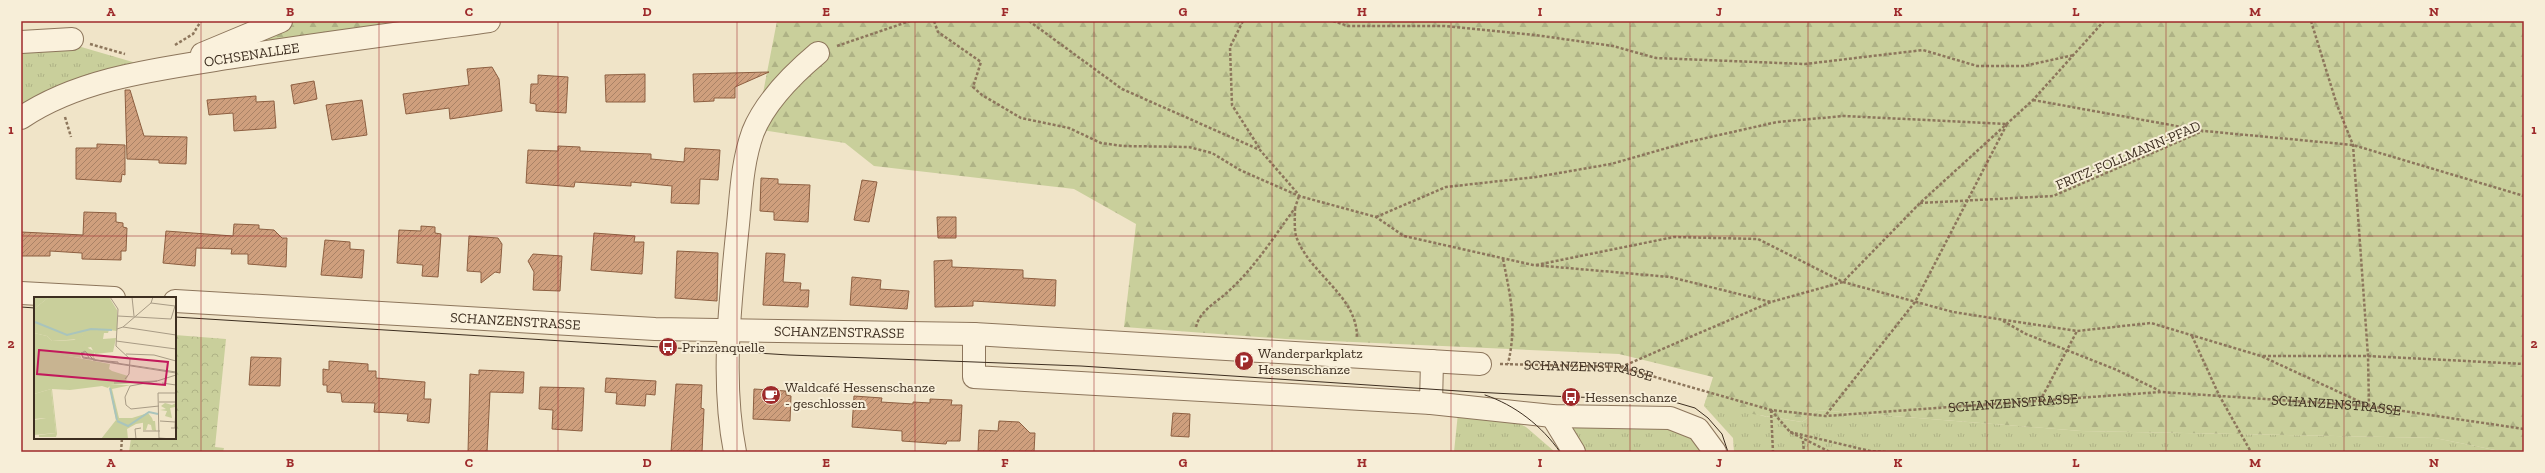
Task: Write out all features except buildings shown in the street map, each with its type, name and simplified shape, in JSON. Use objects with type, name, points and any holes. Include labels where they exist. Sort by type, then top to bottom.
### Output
[{"type":"street","points":[[172,57],[281,21]]},
{"type":"street","name":"OCHSENALLEE","points":[[21,118],[38,107],[98,83],[172,57],[352,38],[489,21]]},
{"type":"street","points":[[21,42],[72,39]]},
{"type":"street","points":[[735,452],[730,427],[728,330],[745,158],[752,138],[771,103],[798,70],[818,53]]},
{"type":"street","points":[[21,293],[95,297]]},
{"type":"street","name":"SCHANZENSTRASSE","points":[[176,301],[393,312],[546,324],[655,329],[974,334],[1358,358],[1432,360],[1480,364]]},
{"type":"street","points":[[974,334],[974,377],[1431,403],[1552,416],[1670,418],[1698,430],[1715,452]]},
{"type":"street","points":[[1431,403],[1432,360]]},
{"type":"street","points":[[1552,416],[1574,452]]},
{"type":"path","points":[[172,57],[193,34],[201,21]]},
{"type":"path","points":[[818,53],[910,21]]},
{"type":"path","points":[[934,21],[938,32],[981,62],[973,86],[982,96],[1021,118],[1069,128],[1101,143],[1123,146],[1189,147],[1212,153],[1240,170],[1299,196],[1376,217],[1404,236],[1533,265],[1670,277],[1771,302]]},
{"type":"path","points":[[1029,21],[1122,89],[1260,150]]},
{"type":"path","points":[[1237,21],[1241,25]]},
{"type":"path","points":[[1243,21],[1230,47],[1232,105],[1260,150],[1299,196]]},
{"type":"path","points":[[1333,21],[1348,26],[1445,26],[1534,35],[1614,46],[1656,58],[1805,64],[1923,50],[1977,66],[2024,66],[2074,55]]},
{"type":"path","points":[[1620,367],[1771,302],[1843,282],[1920,203],[2033,100],[2104,21]]},
{"type":"path","points":[[1533,265],[1674,237],[1758,239],[1843,282],[1954,312],[2077,331],[2151,323],[2261,356],[2369,406],[2368,356],[2353,146],[2311,21]]},
{"type":"path","points":[[72,39],[132,56]]},
{"type":"path","points":[[2033,100],[2204,131]]},
{"type":"path","points":[[1376,217],[1446,187],[1536,177],[1611,164],[1688,142],[1777,122],[1844,116],[2006,124]]},
{"type":"path","points":[[1825,416],[1915,302],[2006,124]]},
{"type":"path","name":"FRITZ-FOLLMANN-PFAD","points":[[1920,203],[2053,196],[2204,131],[2353,146],[2524,196]]},
{"type":"path","points":[[1191,347],[1197,321],[1208,308],[1239,283],[1295,208],[1299,196]]},
{"type":"path","points":[[1295,208],[1296,235],[1305,252],[1312,263],[1351,309],[1357,332],[1358,358]]},
{"type":"path","name":"SCHANZENSTRASSE","points":[[1504,259],[1514,338],[1508,364],[1620,367],[1771,410],[1825,416],[2039,402],[2161,392],[2369,406],[2524,429]]},
{"type":"path","points":[[2000,320],[2026,334],[2068,349],[2161,392]]},
{"type":"path","points":[[2039,402],[2077,331]]},
{"type":"path","points":[[2192,335],[2219,395],[2251,452]]},
{"type":"path","points":[[2261,356],[2368,356],[2524,364]]},
{"type":"path","points":[[1771,410],[1790,432],[1803,441],[1830,452]]},
{"type":"path","points":[[1771,410],[1773,452]]},
{"type":"path","points":[[1790,432],[1870,451],[1888,452]]},
{"type":"path","points":[[121,452],[122,439]]},
{"type":"path","points":[[1803,441],[1804,452]]},
{"type":"green space","points":[[296,21],[446,21],[209,56]]},
{"type":"green space","points":[[777,21],[2524,21],[2524,452],[2505,452],[2435,438],[2081,431],[1817,410],[1802,422],[1704,406],[1713,377],[1619,354],[1286,339],[1124,327],[1136,224],[1074,189],[874,166],[845,143],[756,129]]},
{"type":"green space","points":[[71,44],[143,65],[21,112],[21,46]]},
{"type":"green space","points":[[176,335],[226,339],[215,447],[224,448],[223,452],[129,452],[131,439],[176,439]]},
{"type":"green space","name":"Hessenschanze","points":[[1706,399],[1763,416],[1802,422],[1817,410],[2081,431],[2435,438],[2505,452],[1734,452],[1733,438],[1704,406]]},
{"type":"green space","points":[[1458,413],[1499,413],[1526,427],[1555,452],[1454,452]]},
{"type":"green space","points":[[1647,420],[1700,439],[1707,452],[1582,452],[1570,433],[1577,422]]},
{"type":"tram line","points":[[21,307],[34,308]]},
{"type":"tram line","points":[[176,317],[789,355],[1081,366],[1474,392],[1571,397],[1664,399],[1695,408],[1708,418],[1722,434],[1728,452]]},
{"type":"tram line","points":[[1485,395],[1507,404],[1527,418],[1553,442],[1560,452]]},
{"type":"place","name":"Prinzenquelle","points":[[668,347]]},
{"type":"place","name":"Wanderparkplatz Hessenschanze","points":[[1244,361]]},
{"type":"place","name":"Waldcafé Hessenschanze - geschlossen","points":[[771,395]]},
{"type":"place","name":"Hessenschanze","points":[[1571,397]]}]
